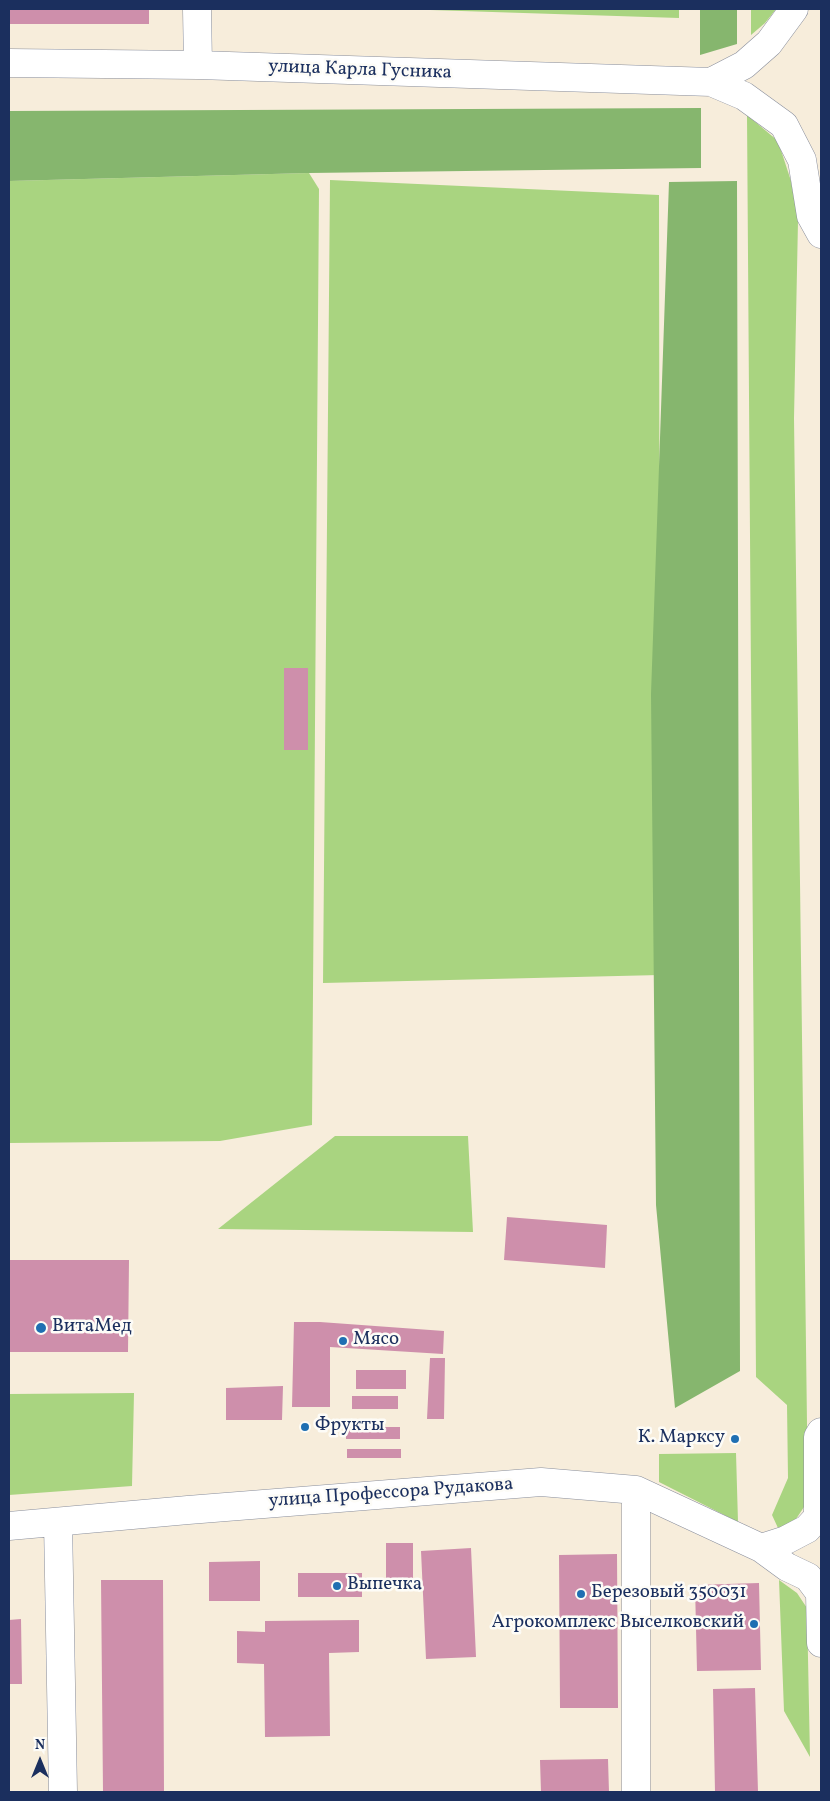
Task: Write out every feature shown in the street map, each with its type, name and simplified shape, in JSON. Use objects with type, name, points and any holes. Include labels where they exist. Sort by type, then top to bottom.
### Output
[{"type":"street","points":[[197,9],[198,65]]},
{"type":"street","points":[[711,82],[744,65],[757,54],[769,43],[794,9]]},
{"type":"street","name":"улица Карла Гусника","points":[[9,62],[198,65],[711,82]]},
{"type":"street","points":[[711,82],[744,96],[784,125],[802,160],[811,216],[821,234]]},
{"type":"street","points":[[761,1548],[786,1540],[807,1529],[818,1517],[818,1437],[821,1432]]},
{"type":"street","name":"улица Профессора Рудакова","points":[[9,1526],[541,1482],[636,1490],[761,1548],[787,1567],[808,1577],[820,1593],[821,1642]]},
{"type":"street","points":[[636,1490],[636,1792]]},
{"type":"street","points":[[58,1522],[63,1792]]},
{"type":"green space","points":[[399,9],[679,9],[679,18]]},
{"type":"green space","points":[[700,9],[737,9],[737,44],[700,55]]},
{"type":"green space","points":[[751,9],[776,9],[765,23],[751,35]]},
{"type":"green space","points":[[701,108],[701,168],[309,173],[9,181],[9,111]]},
{"type":"green space","points":[[747,115],[778,141],[791,181],[798,221],[794,418],[808,1501],[794,1522],[778,1528],[772,1515],[788,1478],[787,1405],[756,1377]]},
{"type":"green space","points":[[309,173],[319,189],[312,1125],[220,1141],[9,1143],[9,181]]},
{"type":"green space","points":[[330,180],[659,195],[660,975],[323,983]]},
{"type":"green space","points":[[737,181],[740,1371],[675,1408],[656,1205],[651,694],[669,182]]},
{"type":"green space","points":[[335,1136],[468,1136],[473,1232],[218,1229]]},
{"type":"green space","points":[[134,1393],[132,1486],[9,1495],[9,1394]]},
{"type":"green space","points":[[736,1453],[738,1522],[659,1482],[659,1454]]},
{"type":"green space","points":[[779,1580],[797,1593],[807,1608],[810,1757],[784,1711]]},
{"type":"building","points":[[9,9],[149,9],[149,24],[9,24]]},
{"type":"building","points":[[284,668],[308,668],[308,750],[284,750]]},
{"type":"building","points":[[507,1217],[607,1225],[605,1268],[504,1260]]},
{"type":"building","points":[[9,1260],[129,1260],[128,1352],[9,1352]]},
{"type":"building","points":[[294,1322],[320,1322],[444,1331],[443,1354],[330,1347],[330,1407],[292,1407]]},
{"type":"building","points":[[430,1358],[445,1358],[444,1419],[427,1419]]},
{"type":"building","points":[[356,1370],[406,1370],[406,1389],[356,1389]]},
{"type":"building","points":[[283,1386],[282,1420],[226,1420],[226,1388]]},
{"type":"building","points":[[352,1396],[398,1396],[398,1409],[352,1409]]},
{"type":"building","points":[[346,1427],[400,1427],[400,1439],[346,1439]]},
{"type":"building","points":[[347,1449],[401,1449],[401,1458],[347,1458]]},
{"type":"building","points":[[386,1543],[413,1543],[413,1583],[386,1583]]},
{"type":"building","points":[[471,1548],[476,1657],[426,1659],[421,1551]]},
{"type":"building","points":[[617,1554],[618,1708],[560,1708],[559,1555]]},
{"type":"building","points":[[260,1561],[260,1601],[209,1601],[209,1562]]},
{"type":"building","points":[[298,1573],[362,1573],[362,1597],[298,1597]]},
{"type":"building","points":[[101,1580],[163,1580],[164,1792],[103,1792]]},
{"type":"building","points":[[759,1583],[761,1670],[697,1671],[695,1585]]},
{"type":"building","points":[[21,1619],[22,1684],[9,1684],[9,1620]]},
{"type":"building","points":[[359,1620],[359,1652],[329,1653],[330,1736],[265,1737],[264,1664],[237,1663],[237,1631],[265,1632],[265,1621]]},
{"type":"building","points":[[755,1688],[758,1792],[715,1792],[713,1689]]},
{"type":"building","points":[[608,1759],[609,1792],[541,1792],[540,1760]]},
{"type":"place","name":"ВитаMед","points":[[41,1328]]},
{"type":"place","name":"Мясо","points":[[343,1341]]},
{"type":"place","name":"Фрукты","points":[[305,1427]]},
{"type":"place","name":"К. Марксу","points":[[735,1439]]},
{"type":"place","name":"Выпечка","points":[[337,1586]]},
{"type":"place","name":"Березовый 350031","points":[[581,1594]]},
{"type":"place","name":"Агрокомплекс Выселковский","points":[[754,1624]]}]
